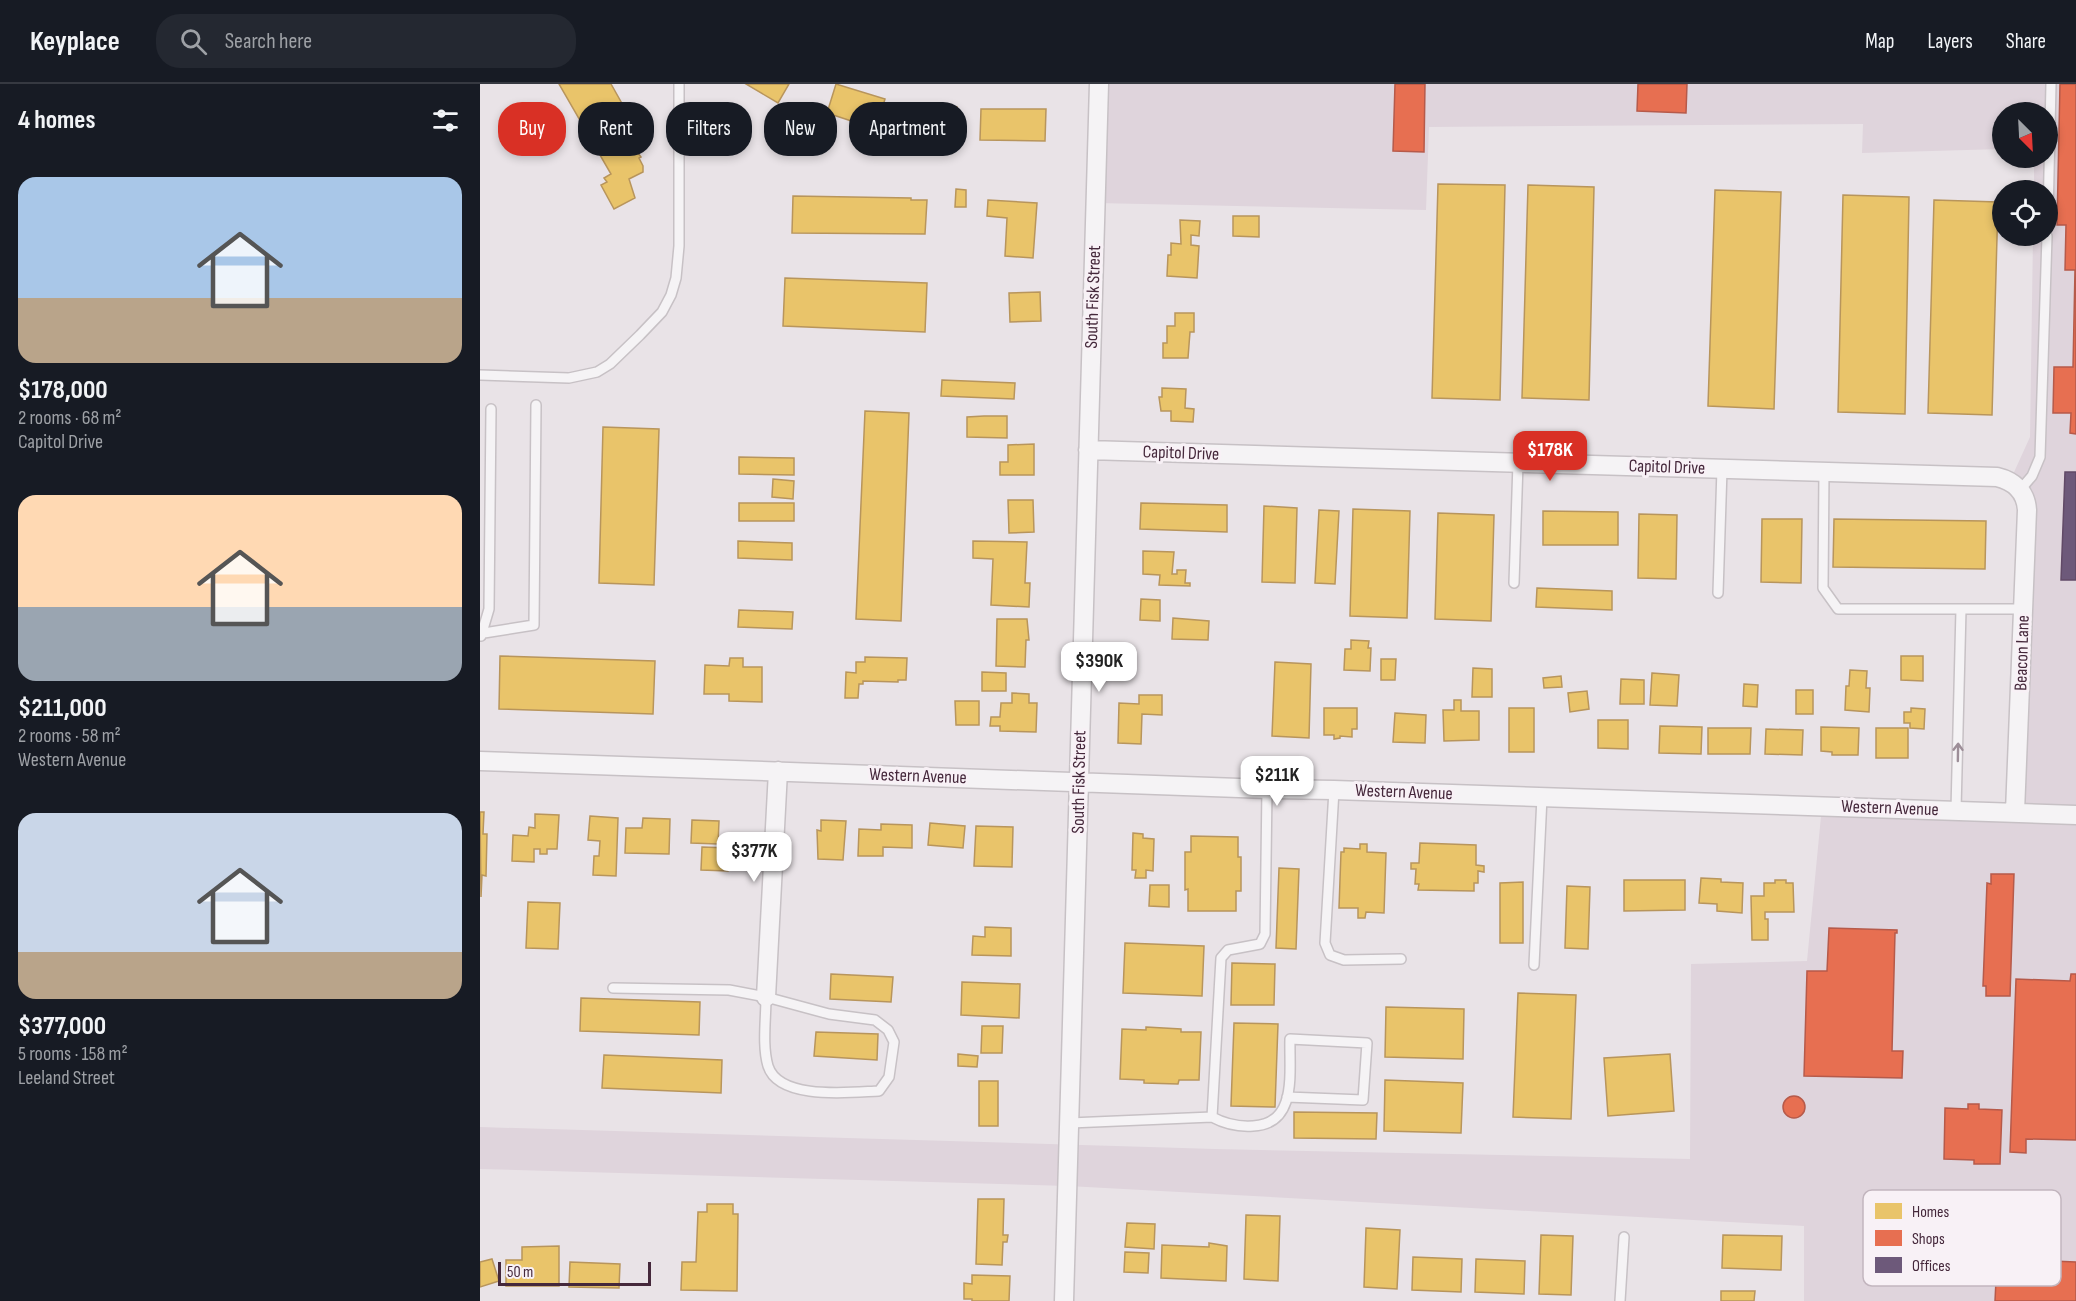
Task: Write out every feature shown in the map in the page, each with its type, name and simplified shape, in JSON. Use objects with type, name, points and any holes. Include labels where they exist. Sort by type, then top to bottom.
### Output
[{"type":"street","name":"South Fisk Street","points":[[1064,1301],[1099,84]]},
{"type":"street","name":"Capitol Drive","points":[[1088,450],[1997,477],[2010,481],[2022,492]]},
{"type":"street","name":"Beacon Lane","points":[[2015,812],[2027,510],[2022,492]]},
{"type":"street","name":"Western Avenue","points":[[480,761],[2076,815]]},
{"type":"street","points":[[766,997],[778,771]]},
{"type":"lane","points":[[480,375],[569,378],[597,372],[625,350],[662,312],[671,295],[676,278],[679,246],[680,84]]},
{"type":"lane","points":[[2049,180],[2051,84]]},
{"type":"lane","points":[[2022,492],[2040,457],[2047,246]]},
{"type":"lane","points":[[491,409],[489,609],[482,635],[534,625],[536,405]]},
{"type":"lane","points":[[1514,583],[1518,463]]},
{"type":"lane","points":[[1718,593],[1722,468]]},
{"type":"lane","points":[[1824,471],[1823,588],[1838,609],[2024,609]]},
{"type":"lane","points":[[1956,810],[1961,609]]},
{"type":"lane","points":[[1212,1117],[1221,958],[1228,950],[1260,944],[1265,934],[1267,789]]},
{"type":"lane","points":[[1334,790],[1325,944],[1330,955],[1344,960],[1401,959]]},
{"type":"lane","points":[[1533,966],[1542,797]]},
{"type":"lane","points":[[613,988],[729,990],[766,997],[829,1014],[874,1020],[888,1030],[894,1042],[889,1077],[879,1090],[869,1091],[809,1092],[780,1082],[768,1069],[766,997]]},
{"type":"lane","points":[[1070,1124],[1212,1117],[1222,1123],[1242,1127],[1260,1126],[1279,1116],[1285,1107],[1290,1039],[1367,1043],[1363,1100],[1287,1097]]},
{"type":"lane","points":[[1620,1301],[1624,1238]]},
{"type":"shaded area","points":[[1099,84],[2076,84],[2076,1301],[1804,1301],[1804,1226],[1068,1186],[480,1169],[480,1127],[1215,1149],[1690,1159],[1691,964],[1807,961],[1822,806],[2015,812],[2027,510],[2010,481],[2030,437],[2033,246],[2058,246],[2058,180],[2034,180],[2034,168],[2058,168],[2058,102],[1992,102],[1992,149],[1862,153],[1863,124],[1429,127],[1426,210],[1096,203]]},
{"type":"building: Homes","points":[[559,84],[611,84],[621,102],[578,102],[578,117]]},
{"type":"building: Homes","points":[[746,84],[789,84],[779,102]]},
{"type":"building: Homes","points":[[836,84],[885,99],[884,102],[849,102],[849,120],[837,116],[837,102],[830,102]]},
{"type":"building: Homes","points":[[981,109],[1046,109],[1045,141],[980,140]]},
{"type":"building: Homes","points":[[601,156],[641,157],[639,158],[643,172],[629,179],[635,198],[614,209],[601,185],[607,182],[604,178],[611,174]]},
{"type":"building: Homes","points":[[1438,184],[1505,185],[1500,400],[1432,398]]},
{"type":"building: Homes","points":[[1528,185],[1594,187],[1589,400],[1522,398]]},
{"type":"building: Homes","points":[[956,189],[966,190],[966,207],[955,207]]},
{"type":"building: Homes","points":[[1715,190],[1781,192],[1774,409],[1708,406]]},
{"type":"building: Homes","points":[[1843,195],[1909,197],[1905,414],[1838,412]]},
{"type":"building: Homes","points":[[793,196],[927,200],[925,234],[792,233]]},
{"type":"building: Homes","points":[[988,200],[1037,203],[1033,258],[1005,256],[1007,218],[987,216]]},
{"type":"building: Homes","points":[[1934,200],[1992,202],[1992,246],[1997,246],[1992,415],[1928,413]]},
{"type":"building: Homes","points":[[1233,216],[1259,216],[1259,237],[1233,236]]},
{"type":"building: Homes","points":[[1180,220],[1200,221],[1199,236],[1191,235],[1191,245],[1199,246],[1197,278],[1167,276],[1171,243],[1181,244]]},
{"type":"building: Homes","points":[[785,278],[927,283],[925,332],[783,326]]},
{"type":"building: Homes","points":[[1040,292],[1041,321],[1010,322],[1009,293]]},
{"type":"building: Homes","points":[[1175,313],[1194,313],[1194,332],[1190,332],[1188,358],[1163,358],[1163,343],[1167,343],[1167,326],[1175,326]]},
{"type":"building: Homes","points":[[942,380],[1015,383],[1014,399],[941,396]]},
{"type":"building: Homes","points":[[1162,388],[1186,389],[1185,408],[1194,409],[1193,422],[1171,421],[1171,411],[1161,411],[1159,397],[1162,397]]},
{"type":"building: Homes","points":[[865,411],[909,413],[901,621],[856,619]]},
{"type":"building: Homes","points":[[1007,416],[1007,438],[967,437],[967,417]]},
{"type":"building: Homes","points":[[603,427],[659,429],[654,585],[599,583]]},
{"type":"building: Homes","points":[[1034,444],[1034,475],[1000,475],[1000,462],[1008,462],[1008,445]]},
{"type":"building: Homes","points":[[739,457],[794,458],[794,475],[739,474]]},
{"type":"building: Homes","points":[[773,479],[794,481],[793,499],[772,497]]},
{"type":"building: Homes","points":[[1008,500],[1033,500],[1034,532],[1009,533]]},
{"type":"building: Homes","points":[[739,503],[794,503],[794,521],[739,521]]},
{"type":"building: Homes","points":[[1141,503],[1227,505],[1227,532],[1140,529]]},
{"type":"building: Homes","points":[[1264,506],[1297,508],[1295,583],[1262,582]]},
{"type":"building: Homes","points":[[1353,509],[1410,511],[1407,618],[1350,616]]},
{"type":"building: Homes","points":[[1319,510],[1339,511],[1335,584],[1315,583]]},
{"type":"building: Homes","points":[[1543,511],[1618,512],[1618,545],[1543,545]]},
{"type":"building: Homes","points":[[1438,513],[1494,515],[1491,621],[1435,619]]},
{"type":"building: Homes","points":[[1639,514],[1677,515],[1676,579],[1638,578]]},
{"type":"building: Homes","points":[[1762,519],[1802,519],[1801,583],[1761,582]]},
{"type":"building: Homes","points":[[1834,519],[1986,521],[1985,569],[1833,567]]},
{"type":"building: Homes","points":[[738,541],[792,543],[792,560],[738,558]]},
{"type":"building: Homes","points":[[973,541],[1027,542],[1025,583],[1030,583],[1029,607],[991,605],[993,559],[973,558]]},
{"type":"building: Homes","points":[[1143,551],[1174,552],[1172,574],[1177,574],[1177,570],[1186,570],[1185,583],[1190,583],[1190,586],[1159,585],[1160,575],[1143,574]]},
{"type":"building: Homes","points":[[1537,588],[1612,591],[1612,610],[1536,607]]},
{"type":"building: Homes","points":[[1141,599],[1160,600],[1160,621],[1140,620]]},
{"type":"building: Homes","points":[[739,610],[793,612],[792,629],[738,627]]},
{"type":"building: Homes","points":[[1173,618],[1209,621],[1208,640],[1172,639]]},
{"type":"building: Homes","points":[[997,619],[1027,619],[1029,640],[1026,640],[1025,667],[996,666]]},
{"type":"building: Homes","points":[[1351,640],[1369,641],[1370,671],[1344,670],[1345,649],[1351,649]]},
{"type":"building: Homes","points":[[500,656],[655,661],[653,714],[499,709]]},
{"type":"building: Homes","points":[[1901,656],[1923,656],[1923,681],[1901,680]]},
{"type":"building: Homes","points":[[865,657],[907,658],[906,680],[898,680],[898,682],[863,681],[863,684],[859,684],[858,698],[845,698],[846,672],[856,673],[856,662],[865,662]]},
{"type":"building: Homes","points":[[730,658],[743,658],[743,667],[762,667],[762,702],[729,701],[729,694],[704,694],[705,665],[729,666]]},
{"type":"building: Homes","points":[[1381,659],[1396,659],[1395,680],[1381,680]]},
{"type":"building: Homes","points":[[1275,662],[1311,664],[1309,738],[1272,736]]},
{"type":"building: Homes","points":[[1473,668],[1492,669],[1492,697],[1472,697]]},
{"type":"building: Homes","points":[[1850,670],[1867,671],[1866,688],[1870,688],[1869,712],[1845,710],[1846,686],[1849,686]]},
{"type":"building: Homes","points":[[982,672],[1006,673],[1006,691],[982,691]]},
{"type":"building: Homes","points":[[1652,673],[1679,675],[1677,706],[1650,705]]},
{"type":"building: Homes","points":[[1561,676],[1562,687],[1544,688],[1543,678]]},
{"type":"building: Homes","points":[[1621,679],[1644,680],[1644,704],[1620,704]]},
{"type":"building: Homes","points":[[1744,684],[1758,685],[1757,707],[1743,706]]},
{"type":"building: Homes","points":[[1796,690],[1813,690],[1813,714],[1796,714]]},
{"type":"building: Homes","points":[[1587,691],[1589,709],[1570,712],[1568,693]]},
{"type":"building: Homes","points":[[1012,693],[1029,694],[1029,703],[1037,703],[1036,732],[1000,731],[1000,726],[990,726],[991,717],[1000,717],[1001,703],[1012,703]]},
{"type":"building: Homes","points":[[1139,695],[1162,695],[1162,715],[1142,714],[1141,744],[1118,743],[1119,703],[1139,704]]},
{"type":"building: Homes","points":[[1454,700],[1461,700],[1461,711],[1479,711],[1479,740],[1444,741],[1443,710],[1454,710]]},
{"type":"building: Homes","points":[[955,701],[979,701],[979,725],[956,725]]},
{"type":"building: Homes","points":[[1324,708],[1357,708],[1357,729],[1352,729],[1352,737],[1340,736],[1334,739],[1334,735],[1324,735]]},
{"type":"building: Homes","points":[[1509,708],[1534,708],[1534,752],[1509,752]]},
{"type":"building: Homes","points":[[1911,708],[1925,709],[1924,729],[1910,728],[1910,723],[1904,723],[1904,712],[1911,712]]},
{"type":"building: Homes","points":[[1395,713],[1426,715],[1425,743],[1393,742]]},
{"type":"building: Homes","points":[[1598,720],[1628,720],[1628,749],[1598,748]]},
{"type":"building: Homes","points":[[1660,726],[1702,727],[1701,754],[1659,753]]},
{"type":"building: Homes","points":[[1821,727],[1859,728],[1858,755],[1832,755],[1832,752],[1821,751]]},
{"type":"building: Homes","points":[[1708,728],[1751,728],[1750,754],[1708,754]]},
{"type":"building: Homes","points":[[1876,728],[1908,728],[1908,758],[1876,758]]},
{"type":"building: Homes","points":[[1766,729],[1803,730],[1802,755],[1765,754]]},
{"type":"building: Homes","points":[[480,812],[484,812],[483,834],[487,834],[486,876],[482,875],[481,897]]},
{"type":"building: Homes","points":[[535,814],[559,815],[557,849],[547,849],[547,854],[540,854],[540,849],[534,849],[534,862],[512,861],[513,835],[528,836],[529,827],[535,828]]},
{"type":"building: Homes","points":[[590,816],[618,818],[616,876],[593,875],[594,856],[599,856],[600,841],[588,840]]},
{"type":"building: Homes","points":[[643,818],[670,819],[669,854],[625,853],[626,828],[642,828]]},
{"type":"building: Homes","points":[[692,820],[719,821],[718,844],[691,843]]},
{"type":"building: Homes","points":[[821,820],[846,821],[843,860],[818,859],[817,830],[821,831]]},
{"type":"building: Homes","points":[[930,823],[965,826],[963,848],[928,845]]},
{"type":"building: Homes","points":[[881,824],[912,825],[912,848],[883,847],[883,856],[858,856],[859,829],[881,830]]},
{"type":"building: Homes","points":[[976,826],[1013,827],[1012,867],[974,866]]},
{"type":"building: Homes","points":[[1133,833],[1143,834],[1143,838],[1154,839],[1153,871],[1146,870],[1146,878],[1135,878],[1136,870],[1132,870]]},
{"type":"building: Homes","points":[[1191,836],[1238,837],[1238,857],[1241,857],[1241,891],[1236,891],[1236,911],[1188,911],[1188,889],[1185,890],[1185,852],[1191,852]]},
{"type":"building: Homes","points":[[1420,843],[1476,845],[1476,865],[1484,866],[1484,872],[1478,871],[1478,883],[1474,883],[1474,891],[1418,890],[1419,884],[1415,884],[1416,869],[1411,869],[1411,863],[1419,863]]},
{"type":"building: Homes","points":[[1360,844],[1367,844],[1367,852],[1386,853],[1384,913],[1366,912],[1365,918],[1358,918],[1358,908],[1339,908],[1341,852],[1344,852],[1344,848],[1360,849]]},
{"type":"building: Homes","points":[[702,847],[729,848],[728,871],[701,870]]},
{"type":"building: Homes","points":[[1279,868],[1299,869],[1296,949],[1276,948]]},
{"type":"building: Homes","points":[[1701,878],[1743,883],[1742,913],[1717,911],[1717,904],[1699,903]]},
{"type":"building: Homes","points":[[1624,880],[1685,880],[1685,910],[1624,911]]},
{"type":"building: Homes","points":[[1775,880],[1786,880],[1786,883],[1793,883],[1794,912],[1765,912],[1765,919],[1768,919],[1768,940],[1752,940],[1751,896],[1764,896],[1764,883],[1775,883]]},
{"type":"building: Homes","points":[[1523,882],[1523,943],[1500,943],[1500,883]]},
{"type":"building: Homes","points":[[1150,885],[1169,885],[1169,907],[1149,906]]},
{"type":"building: Homes","points":[[1567,886],[1590,887],[1588,949],[1565,948]]},
{"type":"building: Homes","points":[[528,902],[560,903],[558,949],[526,948]]},
{"type":"building: Homes","points":[[985,927],[1011,928],[1011,956],[972,955],[973,936],[985,937]]},
{"type":"building: Homes","points":[[1125,943],[1204,946],[1202,996],[1123,993]]},
{"type":"building: Homes","points":[[1232,963],[1275,964],[1274,1005],[1231,1005]]},
{"type":"building: Homes","points":[[831,974],[893,977],[891,1002],[830,999]]},
{"type":"building: Homes","points":[[962,982],[1020,984],[1019,1018],[961,1015]]},
{"type":"building: Homes","points":[[1518,993],[1576,995],[1571,1119],[1513,1117]]},
{"type":"building: Homes","points":[[581,998],[700,1002],[699,1035],[580,1031]]},
{"type":"building: Homes","points":[[1386,1007],[1464,1009],[1463,1059],[1385,1057]]},
{"type":"building: Homes","points":[[1234,1023],[1278,1024],[1275,1107],[1231,1106]]},
{"type":"building: Homes","points":[[982,1026],[1003,1026],[1002,1053],[981,1053]]},
{"type":"building: Homes","points":[[1146,1027],[1181,1029],[1181,1032],[1201,1032],[1199,1080],[1179,1080],[1178,1084],[1144,1083],[1144,1080],[1120,1079],[1122,1029],[1146,1030]]},
{"type":"building: Homes","points":[[816,1032],[878,1034],[877,1060],[814,1056]]},
{"type":"building: Homes","points":[[958,1054],[978,1056],[977,1067],[958,1066]]},
{"type":"building: Homes","points":[[1670,1054],[1674,1111],[1608,1116],[1604,1058]]},
{"type":"building: Homes","points":[[604,1055],[722,1060],[721,1093],[602,1088]]},
{"type":"building: Homes","points":[[1385,1080],[1463,1083],[1461,1133],[1384,1131]]},
{"type":"building: Homes","points":[[979,1081],[998,1081],[998,1126],[979,1126]]},
{"type":"building: Homes","points":[[1294,1112],[1377,1113],[1376,1139],[1294,1138]]},
{"type":"building: Homes","points":[[978,1199],[1004,1199],[1003,1235],[1008,1235],[1007,1242],[1003,1242],[1002,1265],[976,1264]]},
{"type":"building: Homes","points":[[707,1204],[733,1204],[733,1214],[738,1214],[737,1291],[681,1290],[682,1262],[696,1262],[698,1212],[707,1212]]},
{"type":"building: Homes","points":[[1246,1215],[1280,1216],[1278,1281],[1244,1279]]},
{"type":"building: Homes","points":[[1127,1223],[1155,1224],[1154,1249],[1125,1247]]},
{"type":"building: Homes","points":[[1366,1228],[1400,1230],[1397,1289],[1364,1287]]},
{"type":"building: Homes","points":[[1541,1235],[1573,1236],[1571,1295],[1539,1294]]},
{"type":"building: Homes","points":[[1723,1235],[1782,1236],[1781,1270],[1722,1268]]},
{"type":"building: Homes","points":[[1209,1243],[1227,1246],[1226,1281],[1161,1278],[1162,1245],[1209,1247]]},
{"type":"building: Homes","points":[[559,1246],[559,1286],[506,1286],[506,1260],[522,1260],[522,1247]]},
{"type":"building: Homes","points":[[1125,1252],[1149,1253],[1148,1273],[1124,1272]]},
{"type":"building: Homes","points":[[1413,1257],[1462,1259],[1461,1292],[1412,1290]]},
{"type":"building: Homes","points":[[492,1259],[499,1281],[480,1287],[480,1262]]},
{"type":"building: Homes","points":[[1476,1259],[1525,1261],[1524,1294],[1475,1292]]},
{"type":"building: Homes","points":[[570,1262],[620,1264],[619,1288],[569,1287]]},
{"type":"building: Homes","points":[[972,1275],[1010,1276],[1009,1301],[964,1299],[964,1283],[972,1284]]},
{"type":"building: Homes","points":[[1721,1291],[1755,1291],[1754,1301],[1721,1301]]},
{"type":"building: Shops","points":[[1395,84],[1425,84],[1424,152],[1393,151]]},
{"type":"building: Shops","points":[[1638,84],[1687,84],[1686,113],[1637,111]]},
{"type":"building: Shops","points":[[2060,84],[2076,84],[2076,434],[2070,433],[2071,413],[2053,413],[2054,367],[2073,367],[2075,270],[2065,270],[2066,225],[2058,225]]},
{"type":"building: Shops","points":[[1991,874],[2014,874],[2010,996],[1986,996],[1986,986],[1983,986],[1987,883],[1991,884]]},
{"type":"building: Shops","points":[[1829,928],[1897,930],[1895,933],[1892,1051],[1903,1051],[1902,1078],[1804,1076],[1807,971],[1827,971]]},
{"type":"building: Shops","points":[[2071,974],[2076,974],[2076,1140],[2026,1139],[2026,1153],[2010,1152],[2016,979],[2070,981]]},
{"type":"building: Shops","points":[[1794,1096],[1802,1099],[1805,1107],[1802,1115],[1794,1118],[1786,1115],[1783,1107],[1786,1099]]},
{"type":"building: Shops","points":[[1968,1104],[1979,1104],[1979,1109],[2002,1110],[2000,1164],[1974,1164],[1974,1160],[1944,1159],[1945,1108],[1968,1109]]},
{"type":"building: Shops","points":[[2061,1261],[2076,1262],[2076,1301],[1995,1301],[1996,1286],[2061,1286]]},
{"type":"building: Offices","points":[[2065,472],[2076,472],[2076,580],[2061,580]]}]
